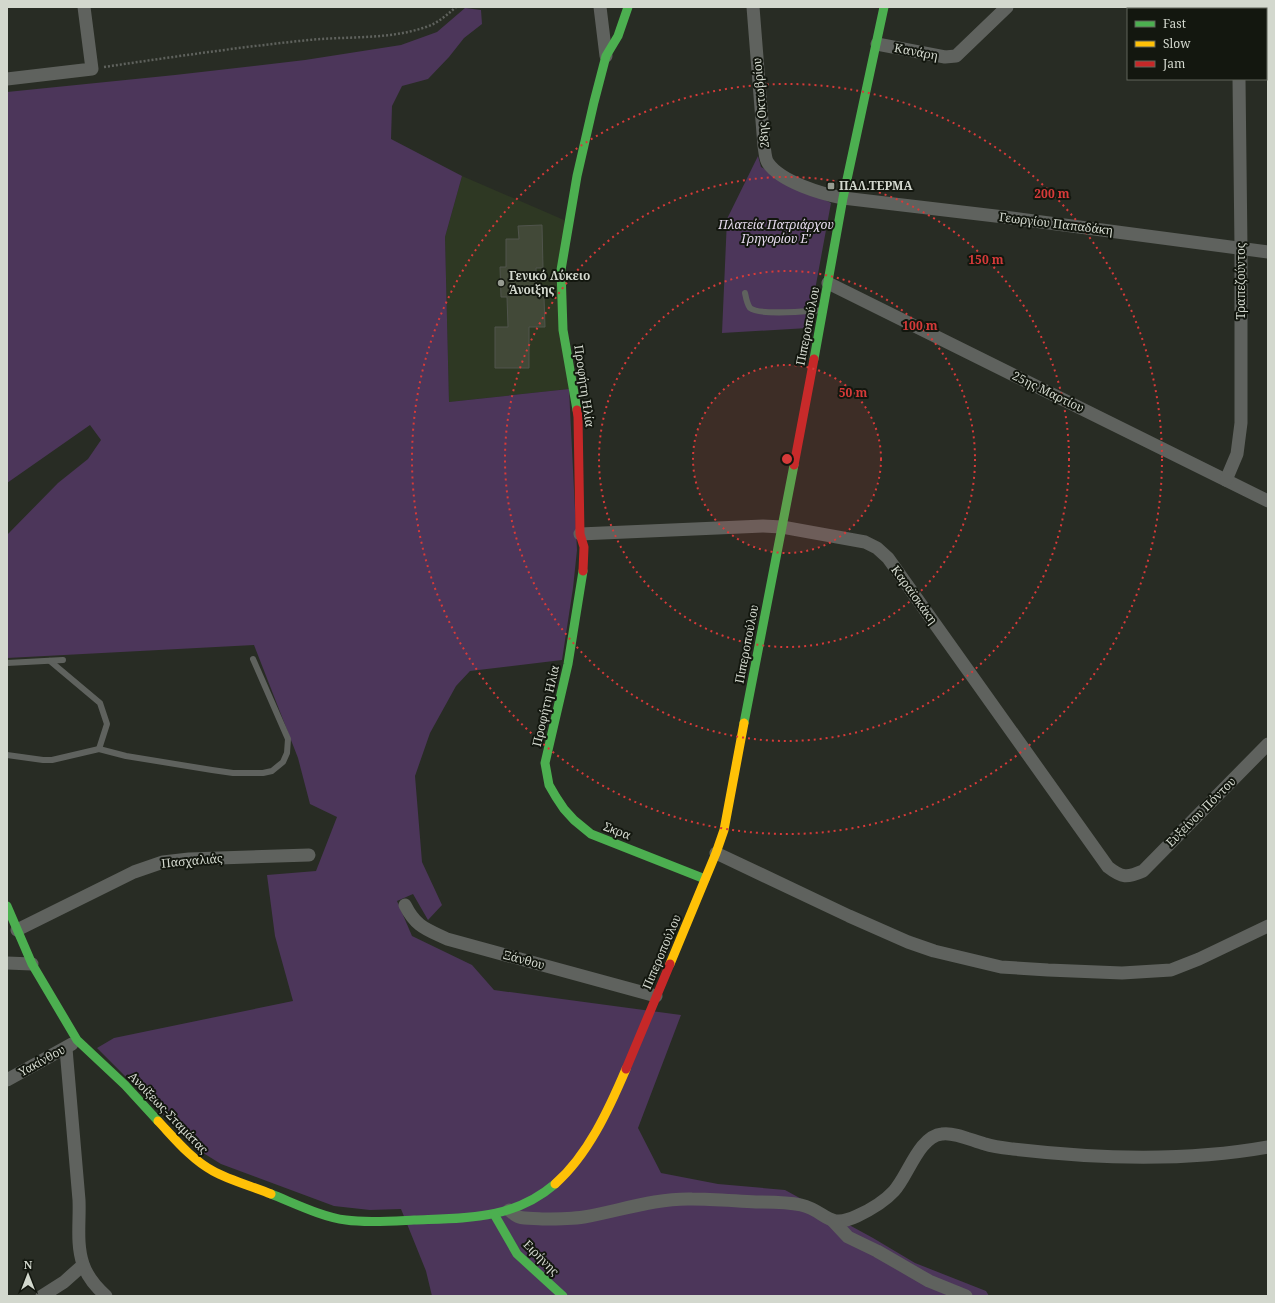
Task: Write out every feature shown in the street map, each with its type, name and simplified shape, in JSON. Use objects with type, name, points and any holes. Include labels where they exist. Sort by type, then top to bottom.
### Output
[{"type":"street","points":[[7,78],[92,69],[84,7]]},
{"type":"street","points":[[600,7],[606,56]]},
{"type":"street","name":"Προφήτη Ηλία","points":[[546,774],[545,763],[568,664],[584,563],[584,547],[580,534],[578,417],[563,330],[561,270],[577,176],[594,102],[606,56],[618,36],[628,7]]},
{"type":"street","name":"28ης Οκτωβρίου","points":[[753,7],[764,146],[768,163],[776,171],[797,184],[820,193],[843,198]]},
{"type":"street","name":"Πιπεροπούλου","points":[[494,1214],[509,1210],[528,1202],[549,1189],[564,1176],[580,1158],[613,1100],[716,853],[724,830],[824,310],[843,198],[884,7]]},
{"type":"street","name":"Κανάρη","points":[[877,44],[945,57],[956,56],[1007,7]]},
{"type":"street","name":"Τραπεζούντος","points":[[1226,480],[1237,454],[1241,423],[1239,80]]},
{"type":"street","name":"Γεωργίου Παπαδάκη","points":[[843,198],[1004,217],[1268,252]]},
{"type":"street","name":"25ης Μαρτίου","points":[[828,283],[1268,501]]},
{"type":"street","name":"Καραϊσκάκη","points":[[580,534],[763,526],[782,527],[865,542],[877,548],[888,558],[1108,866],[1118,874],[1131,876]]},
{"type":"street","name":"Ευξείνου Πόντου","points":[[1131,876],[1143,871],[1268,744]]},
{"type":"street","name":"Σκρα","points":[[546,774],[551,790],[579,825],[592,834],[705,879]]},
{"type":"street","points":[[716,853],[908,942],[934,951],[1001,966],[1048,970],[1122,973],[1171,970],[1199,959],[1268,926]]},
{"type":"street","name":"Πασχαλιάς","points":[[17,930],[134,872],[163,862],[189,859],[309,855]]},
{"type":"street","name":"Ξάνθου","points":[[405,905],[410,916],[420,926],[447,939],[656,996]]},
{"type":"street","name":"Ανοίξεως-Σταμάτας","points":[[7,906],[32,964],[77,1040],[125,1085],[200,1163],[225,1176],[318,1212],[346,1220],[391,1221],[470,1218],[494,1214]]},
{"type":"street","points":[[7,963],[32,964]]},
{"type":"street","name":"Υακίνθου","points":[[7,1080],[66,1048],[77,1040]]},
{"type":"street","points":[[66,1048],[79,1201],[80,1248],[83,1265],[98,1288],[106,1296]]},
{"type":"street","points":[[833,1221],[847,1220],[879,1204],[895,1191],[921,1148],[931,1138],[942,1134],[958,1136],[988,1145],[1011,1149],[1087,1156],[1177,1158],[1239,1152],[1268,1147]]},
{"type":"street","points":[[509,1210],[518,1217],[581,1218],[669,1200],[690,1199],[776,1203],[802,1206],[833,1221],[848,1237],[877,1251],[929,1281],[966,1296]]},
{"type":"street","name":"Ειρήνης","points":[[494,1214],[517,1254],[563,1296]]},
{"type":"street","points":[[42,1296],[64,1282],[83,1265]]},
{"type":"lane","points":[[745,293],[746,301],[751,308],[760,312],[824,310]]},
{"type":"lane","points":[[7,663],[63,660]]},
{"type":"lane","points":[[7,755],[52,760],[99,749],[126,756],[228,772],[263,773],[274,770],[281,764],[286,756],[288,740],[253,660]]},
{"type":"lane","points":[[50,661],[100,703],[107,724],[99,749]]},
{"type":"path","points":[[92,69],[288,42],[339,37],[390,36],[433,24],[441,20],[456,7]]},
{"type":"shaded area","name":"Γενικό Λύκειο Άνοιξης","points":[[462,176],[564,220],[569,389],[449,402],[445,237]]},
{"type":"green space","points":[[465,8],[481,10],[482,24],[464,38],[449,57],[428,79],[402,86],[392,106],[391,139],[462,176],[445,237],[449,402],[569,389],[577,550],[562,660],[470,671],[456,686],[430,733],[415,776],[422,862],[442,905],[428,920],[413,894],[397,901],[412,936],[472,965],[494,990],[681,1015],[638,1128],[661,1173],[718,1184],[785,1190],[873,1238],[915,1263],[986,1291],[989,1296],[432,1296],[426,1271],[401,1209],[370,1210],[334,1206],[221,1164],[200,1151],[97,1048],[114,1038],[293,1001],[275,936],[267,875],[316,871],[337,817],[310,804],[298,758],[254,645],[7,658],[7,535],[58,483],[88,459],[101,440],[90,425],[7,483],[7,92],[305,60],[401,45],[437,32]]},
{"type":"green space","name":"Πλατεία Πατριάρχου Γρηγορίου Ε'","points":[[758,156],[761,167],[831,203],[808,328],[722,333],[727,219]]},
{"type":"building","points":[[542,225],[543,268],[536,268],[537,297],[544,297],[545,327],[529,327],[529,368],[495,368],[495,327],[508,327],[507,297],[501,297],[500,267],[506,267],[506,239],[519,239],[518,226]]},
{"type":"traffic: fast","points":[[577,410],[563,330],[561,270],[577,176],[594,102],[606,56],[618,36],[628,7]]},
{"type":"traffic: fast","points":[[814,359],[843,198],[884,7]]},
{"type":"traffic: fast","points":[[744,723],[794,465]]},
{"type":"traffic: fast","points":[[583,571],[568,664],[545,763],[549,785],[564,809],[574,820],[591,834],[705,879]]},
{"type":"traffic: fast","points":[[7,906],[32,964],[77,1040],[125,1085],[158,1121]]},
{"type":"traffic: fast","points":[[271,1194],[327,1216],[346,1220],[389,1221],[452,1219],[488,1215],[506,1211],[523,1205],[539,1196],[555,1184]]},
{"type":"traffic: fast","points":[[494,1214],[517,1254],[563,1296]]},
{"type":"traffic: slow","points":[[670,964],[724,830],[744,723]]},
{"type":"traffic: slow","points":[[555,1184],[578,1159],[596,1131],[626,1069]]},
{"type":"traffic: slow","points":[[158,1121],[184,1148],[205,1166],[226,1177],[271,1194]]},
{"type":"traffic: jam","points":[[794,465],[814,359]]},
{"type":"traffic: jam","points":[[577,410],[580,534],[584,547],[583,571]]},
{"type":"traffic: jam","points":[[626,1069],[670,964]]},
{"type":"place","name":"ΠΑΛ.ΤΕΡΜΑ","points":[[831,186]]},
{"type":"place","name":"Γενικό Λύκειο Άνοιξης","points":[[501,283]]}]
